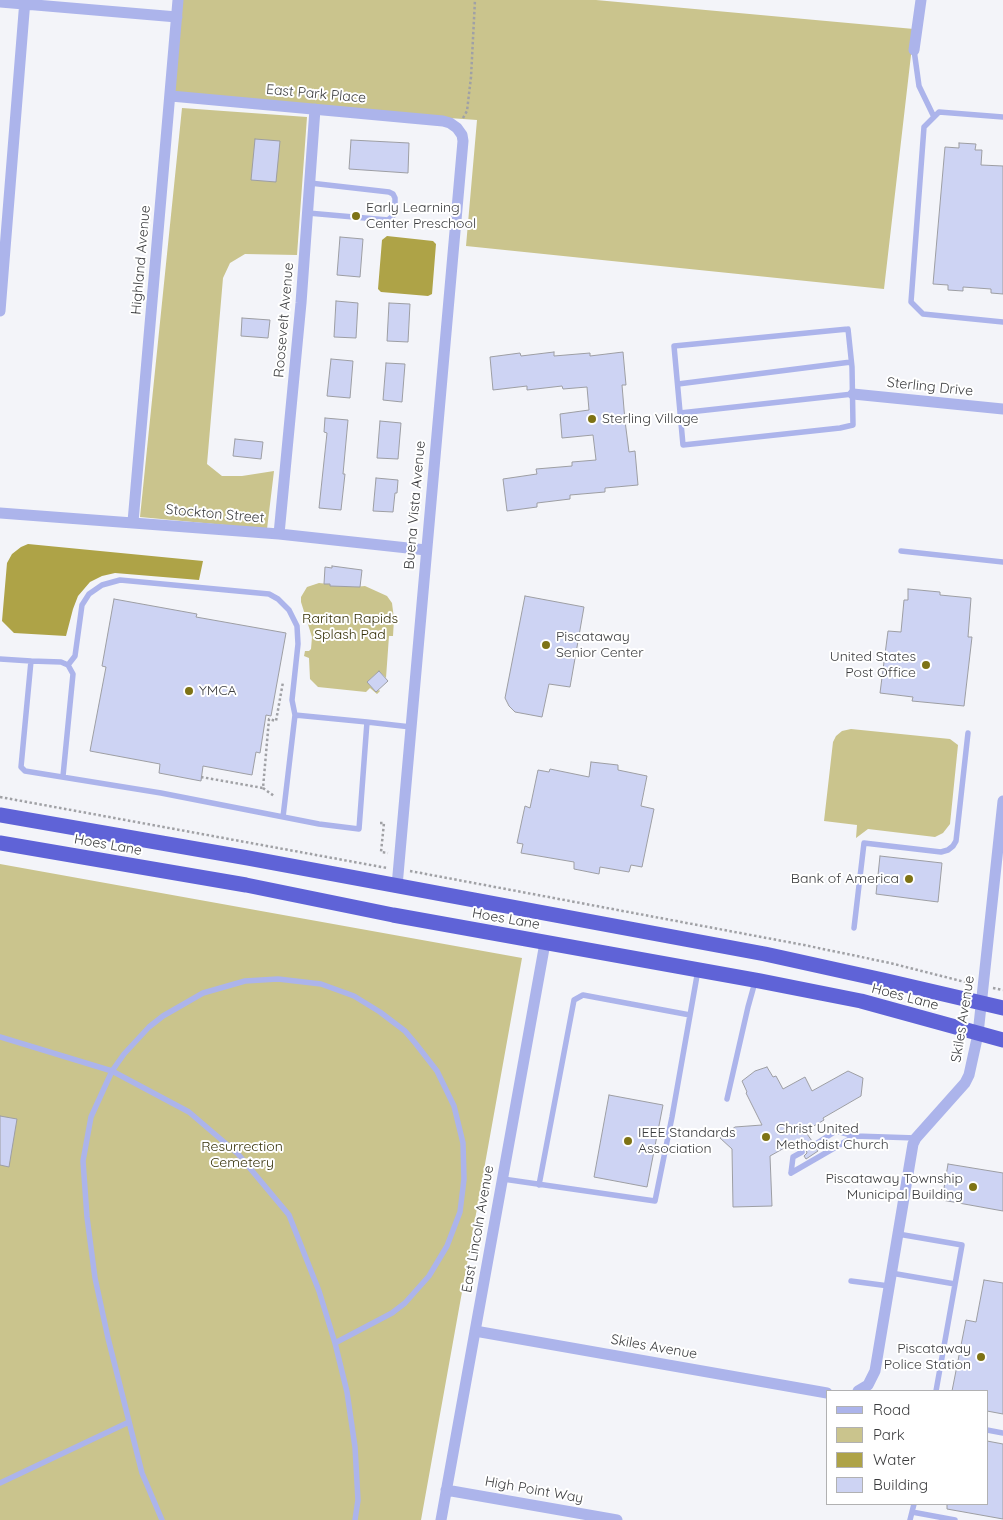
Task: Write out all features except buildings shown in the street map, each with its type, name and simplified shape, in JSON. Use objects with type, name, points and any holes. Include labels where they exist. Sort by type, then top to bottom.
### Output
[{"type":"highway","name":"Hoes Lane","points":[[0,815],[765,954],[1003,1008]]},
{"type":"highway","name":"Hoes Lane","points":[[0,842],[246,885],[393,915],[756,980],[861,1001],[1003,1040]]},
{"type":"street","name":"Highland Avenue","points":[[134,522],[178,0]]},
{"type":"street","points":[[914,50],[921,0]]},
{"type":"street","points":[[0,2],[25,2],[177,17]]},
{"type":"street","points":[[0,310],[25,2]]},
{"type":"street","name":"East Park Place","points":[[171,96],[442,122],[450,123],[457,128]]},
{"type":"street","name":"Roosevelt Avenue","points":[[279,534],[301,303],[315,109]]},
{"type":"street","name":"Buena Vista Avenue","points":[[397,886],[463,141],[462,135],[457,128]]},
{"type":"street","name":"Sterling Drive","points":[[853,394],[1003,409]]},
{"type":"street","name":"Stockton Street","points":[[0,512],[279,534],[426,550]]},
{"type":"street","name":"Skiles Avenue","points":[[860,1390],[868,1385],[876,1371],[911,1152],[916,1138],[965,1083],[969,1075],[978,1034],[982,1002],[1003,801]]},
{"type":"street","name":"East Lincoln Avenue","points":[[441,1520],[545,943]]},
{"type":"street","name":"Skiles Avenue","points":[[475,1330],[826,1393]]},
{"type":"street","name":"High Point Way","points":[[446,1490],[617,1520]]},
{"type":"lane","points":[[914,50],[919,86],[934,116]]},
{"type":"lane","points":[[1003,117],[939,112],[924,127],[911,302],[923,314],[1003,322]]},
{"type":"lane","points":[[308,213],[388,220],[393,216],[395,209],[395,198],[389,192],[310,183]]},
{"type":"lane","points":[[848,329],[851,362],[853,424],[840,428],[683,445],[674,346],[848,329]]},
{"type":"lane","points":[[678,384],[851,362]]},
{"type":"lane","points":[[680,413],[853,394]]},
{"type":"lane","points":[[901,551],[1003,562]]},
{"type":"lane","points":[[68,665],[75,656],[82,605],[89,594],[102,585],[120,580],[269,594],[278,599],[289,610],[297,626],[298,644],[292,700],[295,715],[283,817]]},
{"type":"lane","points":[[0,659],[61,662],[68,665],[73,674],[63,776]]},
{"type":"lane","points":[[31,660],[21,767],[25,771],[162,793],[319,824],[359,829],[367,722]]},
{"type":"lane","points":[[295,715],[410,727]]},
{"type":"lane","points":[[854,928],[864,843],[942,852],[948,850],[956,841],[968,733]]},
{"type":"lane","points":[[502,1179],[655,1201],[698,970]]},
{"type":"lane","points":[[162,1520],[142,1473],[128,1422],[95,1278],[86,1216],[84,1161],[91,1116],[112,1071],[136,1039],[149,1027],[179,1006],[203,993],[226,985],[278,978],[321,984],[354,996],[393,1021],[416,1044],[429,1059],[454,1106],[463,1142],[464,1179],[460,1212],[453,1232],[429,1276],[405,1303],[392,1314],[335,1342]]},
{"type":"lane","points":[[727,1099],[756,980]]},
{"type":"lane","points":[[540,1185],[574,1000],[584,995],[690,1015]]},
{"type":"lane","points":[[0,1045],[2,1037],[112,1071],[189,1112],[245,1161],[289,1215],[319,1291],[335,1342],[347,1392],[355,1447],[358,1500],[355,1520]]},
{"type":"lane","points":[[814,1144],[836,1131],[855,1136],[916,1138]]},
{"type":"lane","points":[[802,1152],[793,1157],[792,1173],[855,1136]]},
{"type":"lane","points":[[898,1234],[962,1245],[936,1390]]},
{"type":"lane","points":[[892,1273],[955,1284]]},
{"type":"lane","points":[[851,1281],[889,1286]]},
{"type":"lane","points":[[0,1483],[128,1422]]},
{"type":"lane","points":[[988,1430],[1003,1433]]},
{"type":"lane","points":[[910,1520],[914,1505]]},
{"type":"lane","points":[[912,1512],[955,1520]]},
{"type":"path","points":[[457,128],[467,111],[469,98],[475,0]]},
{"type":"path","points":[[263,788],[269,719],[276,721],[284,676]]},
{"type":"path","points":[[201,777],[263,788],[274,796]]},
{"type":"path","points":[[0,796],[804,945],[890,963],[962,981]]},
{"type":"path","points":[[380,823],[384,823],[381,852],[388,853]]},
{"type":"green space","points":[[180,0],[596,0],[914,29],[884,289],[466,246],[477,120],[239,103],[171,96]]},
{"type":"green space","points":[[182,108],[307,117],[297,255],[245,254],[230,263],[223,278],[207,464],[222,476],[242,476],[274,471],[267,529],[140,517]]},
{"type":"green space","name":"Raritan Rapids Splash Pad","points":[[319,583],[354,587],[365,586],[387,596],[392,603],[394,619],[393,636],[389,636],[386,678],[379,671],[367,682],[376,692],[380,691],[377,694],[370,688],[366,692],[318,687],[310,679],[309,658],[304,656],[305,651],[311,649],[312,637],[301,597],[307,587]]},
{"type":"green space","points":[[851,729],[950,739],[958,745],[950,824],[943,833],[935,837],[868,829],[856,838],[857,825],[824,821],[833,742],[842,731]]},
{"type":"green space","name":"Resurrection Cemetery","points":[[0,864],[522,958],[421,1520],[0,1520]]},
{"type":"water","points":[[387,236],[433,241],[436,244],[432,294],[428,296],[381,292],[378,289],[382,240]]},
{"type":"water","points":[[28,544],[203,561],[199,580],[115,573],[102,576],[90,582],[78,596],[66,636],[14,633],[2,621],[7,563],[12,554]]},
{"type":"place","name":"Early Learning Center Preschool","points":[[356,216]]},
{"type":"place","name":"Sterling Village","points":[[592,419]]},
{"type":"place","name":"Piscataway Senior Center","points":[[546,645]]},
{"type":"place","name":"United States Post Office","points":[[926,665]]},
{"type":"place","name":"YMCA","points":[[189,691]]},
{"type":"place","name":"Bank of America","points":[[909,879]]},
{"type":"place","name":"Christ United Methodist Church","points":[[766,1137]]},
{"type":"place","name":"IEEE Standards Association","points":[[628,1141]]},
{"type":"place","name":"Piscataway Township Municipal Building","points":[[973,1187]]},
{"type":"place","name":"Piscataway Police Station","points":[[981,1357]]}]
